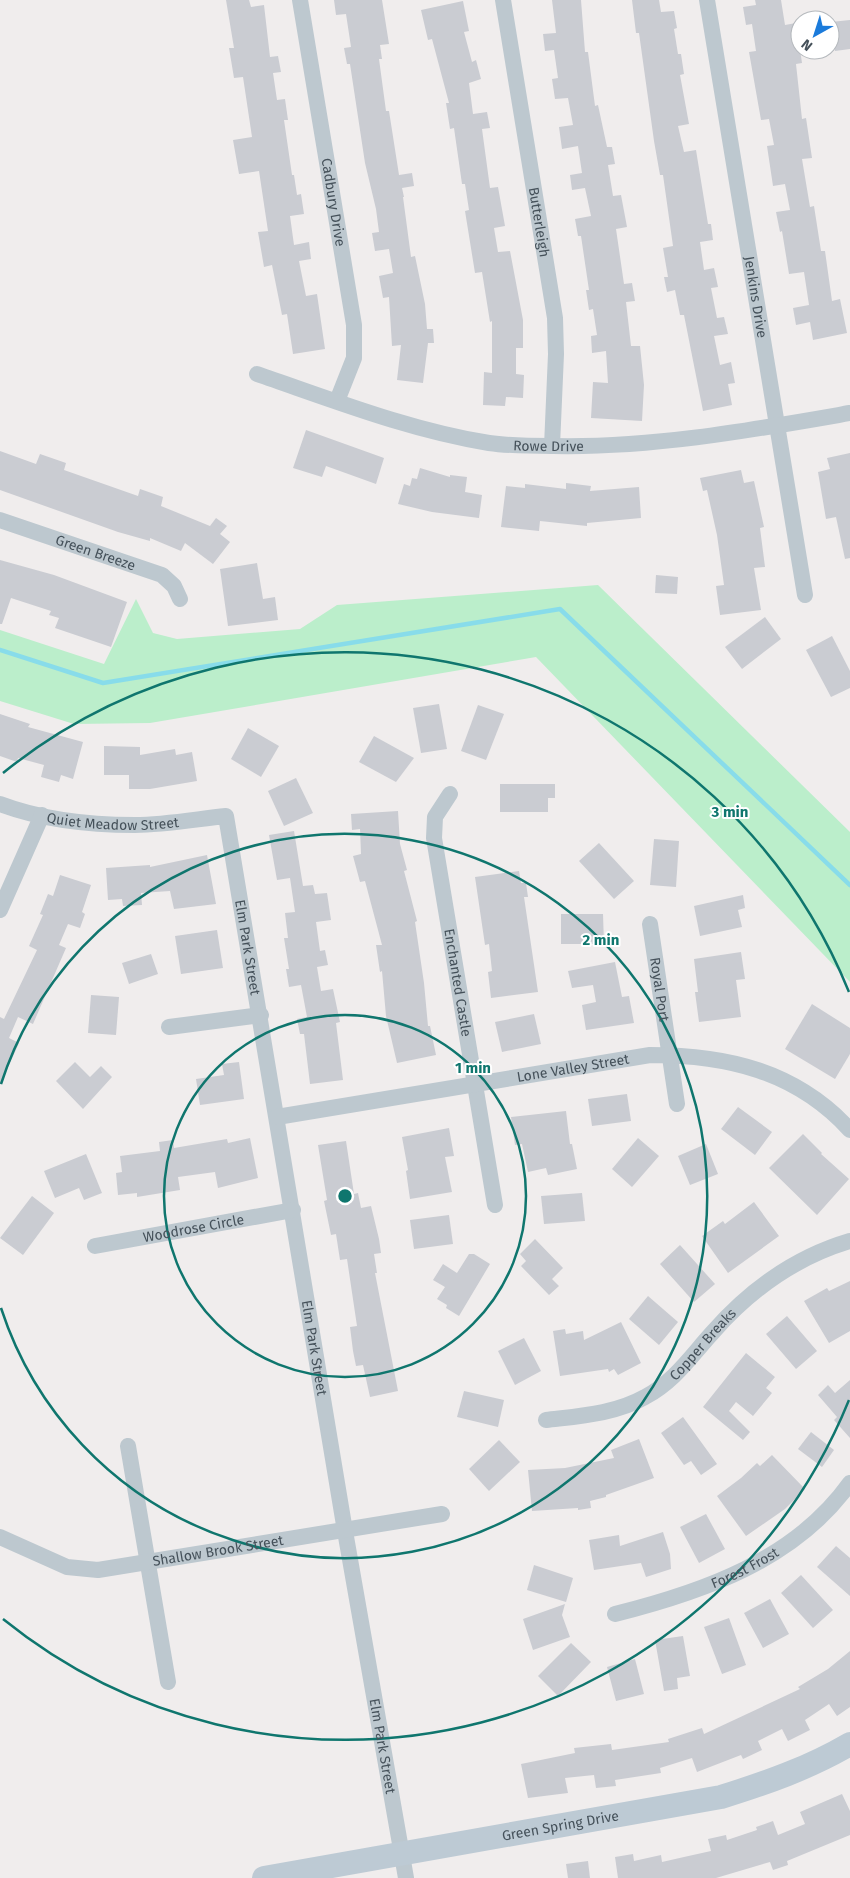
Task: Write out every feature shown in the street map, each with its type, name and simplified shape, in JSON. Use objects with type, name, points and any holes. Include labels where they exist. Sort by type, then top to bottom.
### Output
[{"type":"street","name":"Cadbury Drive","points":[[300,0],[354,325],[354,358],[337,401]]},
{"type":"street","name":"Butterleigh","points":[[503,0],[555,318],[556,354],[552,446]]},
{"type":"street","name":"Jenkins Drive","points":[[707,0],[805,595]]},
{"type":"street","name":"Rowe Drive","points":[[257,374],[394,421],[458,437],[500,444],[552,446],[629,445],[778,426],[850,413]]},
{"type":"street","name":"Green Breeze","points":[[0,520],[162,575],[174,586],[180,599]]},
{"type":"street","name":"Enchanted Castle","points":[[450,794],[436,817],[434,838],[495,1206]]},
{"type":"street","name":"Quiet Meadow Street","points":[[0,804],[42,815],[93,824],[137,825],[226,816]]},
{"type":"street","points":[[0,910],[42,815]]},
{"type":"street","name":"Elm Park Street","points":[[226,816],[345,1531],[406,1878]]},
{"type":"street","name":"Royal Port","points":[[650,924],[677,1104]]},
{"type":"street","points":[[169,1027],[260,1015]]},
{"type":"street","name":"Lone Valley Street","points":[[277,1117],[650,1055],[671,1055],[720,1059],[769,1074],[815,1099],[850,1130]]},
{"type":"street","name":"Woodrose Circle","points":[[95,1246],[293,1210]]},
{"type":"street","name":"Copper Breaks","points":[[546,1420],[592,1414],[630,1405],[645,1398],[671,1380],[732,1311],[762,1286],[786,1268],[850,1241]]},
{"type":"street","points":[[128,1446],[168,1682]]},
{"type":"street","name":"Forest Frost","points":[[615,1614],[661,1603],[730,1578],[766,1558],[790,1543],[820,1517],[850,1483]]},
{"type":"street","name":"Shallow Brook Street","points":[[0,1537],[67,1567],[98,1570],[148,1564],[442,1514]]},
{"type":"street","name":"Green Spring Drive","points":[[264,1878],[721,1797],[774,1781],[824,1759],[850,1744]]},
{"type":"green space","points":[[598,585],[850,832],[850,982],[536,657],[150,723],[74,724],[0,701],[0,630],[104,664],[136,599],[153,633],[177,639],[300,629],[337,605]]},
{"type":"building","points":[[226,0],[249,0],[251,7],[264,5],[270,57],[278,56],[281,72],[273,73],[277,100],[285,99],[288,120],[284,120],[292,175],[294,175],[297,195],[301,194],[304,214],[290,216],[294,245],[309,242],[311,259],[299,261],[306,296],[317,294],[325,349],[293,354],[287,314],[282,315],[272,265],[264,267],[258,232],[268,231],[259,171],[239,174],[233,140],[252,137],[243,77],[234,78],[229,48],[234,48]]},
{"type":"building","points":[[334,0],[382,0],[389,44],[380,45],[382,59],[379,59],[386,111],[389,111],[399,175],[412,173],[414,186],[402,188],[411,257],[415,256],[425,304],[427,329],[433,329],[434,343],[428,343],[423,383],[397,380],[401,345],[392,346],[389,297],[383,298],[379,276],[393,273],[389,249],[375,251],[372,233],[379,232],[376,209],[365,163],[350,64],[347,64],[344,48],[351,47],[346,14],[336,15]]},
{"type":"building","points":[[552,0],[581,0],[585,52],[588,52],[595,106],[598,105],[607,147],[612,147],[615,164],[608,165],[613,196],[621,195],[627,227],[616,229],[624,284],[632,283],[635,301],[626,302],[631,346],[640,346],[644,385],[642,421],[591,418],[593,382],[608,383],[606,351],[592,353],[591,336],[597,335],[593,309],[589,310],[586,290],[589,290],[581,236],[578,236],[575,219],[591,216],[585,188],[572,190],[570,175],[582,173],[578,146],[562,149],[559,127],[573,125],[568,98],[555,99],[552,79],[558,78],[554,50],[545,51],[543,34],[556,33]]},
{"type":"building","points":[[632,0],[659,0],[661,12],[674,11],[677,28],[674,29],[678,54],[681,54],[684,74],[680,75],[689,124],[678,126],[684,152],[696,150],[708,224],[711,224],[713,240],[700,242],[704,270],[714,268],[718,287],[711,288],[717,318],[724,317],[728,334],[714,336],[720,365],[731,362],[735,383],[728,384],[732,405],[703,411],[684,315],[680,315],[675,290],[667,292],[664,277],[668,277],[663,248],[673,246],[663,175],[660,175],[639,33],[636,33]]},
{"type":"building","points":[[755,0],[781,0],[785,25],[790,24],[790,60],[802,60],[802,63],[796,64],[802,119],[806,118],[812,158],[802,159],[810,207],[814,206],[821,251],[825,251],[832,301],[840,299],[847,333],[813,340],[810,322],[796,325],[793,308],[809,305],[804,272],[789,274],[782,231],[780,232],[776,212],[790,210],[785,184],[773,186],[767,146],[774,145],[769,119],[761,120],[749,52],[756,51],[752,24],[746,25],[743,7],[756,5]]},
{"type":"building","points":[[463,1],[469,31],[464,32],[472,62],[476,60],[481,79],[469,83],[473,114],[487,112],[490,128],[482,129],[490,188],[498,187],[505,226],[494,228],[498,252],[510,251],[523,320],[523,348],[516,348],[516,374],[524,375],[523,398],[506,397],[505,406],[483,405],[484,372],[492,373],[492,321],[490,322],[482,272],[475,273],[465,211],[469,210],[465,184],[462,184],[454,128],[450,129],[446,103],[449,103],[432,39],[428,40],[421,10]]},
{"type":"building","points":[[850,20],[850,49],[840,50],[840,21]]},
{"type":"building","points":[[306,430],[384,458],[376,484],[326,466],[322,477],[293,468]]},
{"type":"building","points":[[0,451],[36,464],[40,454],[66,463],[64,470],[138,496],[140,489],[163,497],[161,506],[210,526],[216,518],[227,526],[220,534],[230,542],[213,564],[185,543],[181,551],[150,538],[150,541],[118,532],[0,490]]},
{"type":"building","points":[[850,453],[850,558],[845,559],[836,517],[826,519],[818,472],[830,469],[827,458]]},
{"type":"building","points":[[420,468],[450,477],[450,475],[467,477],[465,492],[482,495],[479,518],[432,512],[398,504],[404,484],[410,486],[412,478],[417,479]]},
{"type":"building","points":[[741,470],[744,483],[754,481],[764,527],[760,528],[765,567],[754,568],[761,610],[720,615],[716,586],[724,585],[717,535],[707,490],[703,491],[700,478]]},
{"type":"building","points":[[566,483],[591,486],[590,491],[639,487],[641,518],[587,523],[587,526],[540,521],[539,531],[501,527],[506,486],[525,488],[525,484],[566,489]]},
{"type":"building","points":[[0,560],[54,575],[127,602],[111,647],[55,628],[59,618],[49,615],[51,611],[11,598],[2,624],[0,624]]},
{"type":"building","points":[[257,563],[263,599],[275,597],[278,620],[228,626],[220,569]]},
{"type":"building","points":[[656,575],[678,577],[677,594],[655,593]]},
{"type":"building","points":[[765,617],[781,639],[742,669],[725,647]]},
{"type":"building","points":[[832,636],[850,671],[850,688],[831,697],[806,650]]},
{"type":"building","points":[[439,704],[447,749],[421,753],[413,708]]},
{"type":"building","points":[[478,705],[504,714],[486,760],[461,751]]},
{"type":"building","points":[[0,714],[30,724],[28,727],[83,742],[73,779],[61,775],[59,782],[41,777],[44,765],[18,758],[17,762],[0,756]]},
{"type":"building","points":[[248,728],[279,746],[261,777],[231,759]]},
{"type":"building","points":[[374,736],[414,758],[396,782],[359,762]]},
{"type":"building","points":[[104,746],[140,747],[140,755],[175,749],[176,755],[192,752],[197,781],[150,789],[129,789],[129,775],[104,775]]},
{"type":"building","points":[[296,778],[313,813],[284,826],[268,791]]},
{"type":"building","points":[[500,784],[555,784],[555,798],[548,798],[548,812],[500,812]]},
{"type":"building","points":[[398,811],[400,844],[407,870],[404,871],[417,921],[415,922],[428,1026],[430,1026],[436,1055],[397,1063],[386,1016],[382,971],[380,972],[376,945],[382,945],[365,881],[360,882],[353,856],[361,854],[360,829],[352,830],[351,814]]},
{"type":"building","points":[[294,831],[303,886],[313,885],[315,894],[327,893],[331,920],[316,922],[320,951],[325,950],[328,965],[317,967],[321,991],[333,989],[340,1022],[336,1023],[343,1080],[310,1084],[304,1034],[300,1034],[297,1019],[307,1017],[301,985],[289,987],[286,969],[289,969],[284,938],[288,938],[285,913],[295,912],[290,878],[277,880],[269,835]]},
{"type":"building","points":[[654,839],[679,841],[676,887],[650,885]]},
{"type":"building","points":[[599,843],[634,881],[614,899],[579,861]]},
{"type":"building","points":[[207,855],[216,904],[174,909],[170,891],[141,893],[142,905],[123,906],[122,899],[108,900],[106,868],[150,865],[150,867]]},
{"type":"building","points":[[519,871],[521,883],[526,883],[528,897],[524,897],[538,992],[491,998],[488,972],[492,971],[489,944],[485,945],[475,877]]},
{"type":"building","points":[[60,875],[91,885],[82,912],[85,914],[80,928],[68,924],[59,945],[66,948],[33,1024],[18,1017],[9,1038],[19,1043],[0,1085],[0,1017],[4,1019],[37,950],[29,946],[43,915],[40,914],[48,894],[53,896]]},
{"type":"building","points":[[743,895],[745,908],[738,910],[742,927],[700,936],[694,906]]},
{"type":"building","points":[[561,914],[603,914],[604,944],[561,944]]},
{"type":"building","points":[[217,930],[223,968],[181,974],[175,936]]},
{"type":"building","points":[[741,952],[745,979],[736,980],[741,1017],[699,1022],[695,992],[698,992],[694,959]]},
{"type":"building","points":[[151,954],[158,974],[129,984],[122,963]]},
{"type":"building","points":[[615,962],[622,997],[629,996],[634,1023],[586,1030],[582,1005],[596,1002],[593,985],[572,988],[568,971]]},
{"type":"building","points":[[91,995],[119,997],[116,1035],[88,1033]]},
{"type":"building","points":[[812,1004],[850,1028],[850,1054],[835,1079],[785,1049]]},
{"type":"building","points":[[534,1014],[541,1044],[502,1052],[495,1022]]},
{"type":"building","points":[[75,1062],[90,1077],[101,1066],[112,1077],[83,1109],[56,1081]]},
{"type":"building","points":[[239,1062],[244,1099],[200,1105],[196,1079],[224,1075],[222,1064]]},
{"type":"building","points":[[627,1094],[631,1121],[592,1126],[588,1099]]},
{"type":"building","points":[[738,1107],[772,1132],[755,1155],[721,1129]]},
{"type":"building","points":[[566,1111],[570,1144],[572,1144],[577,1169],[548,1175],[546,1168],[528,1172],[522,1144],[515,1145],[511,1117]]},
{"type":"building","points":[[449,1128],[454,1156],[445,1157],[452,1192],[410,1199],[406,1171],[408,1170],[402,1137]]},
{"type":"building","points":[[803,1134],[821,1154],[849,1179],[817,1215],[769,1168]]},
{"type":"building","points":[[250,1138],[258,1178],[218,1188],[215,1172],[178,1177],[180,1190],[137,1197],[137,1193],[118,1195],[116,1173],[122,1172],[120,1156],[160,1151],[159,1142],[173,1140],[174,1148],[227,1139],[228,1143]]},
{"type":"building","points":[[638,1138],[659,1156],[632,1187],[612,1169]]},
{"type":"building","points":[[346,1141],[354,1194],[358,1193],[361,1208],[371,1206],[379,1239],[381,1253],[374,1254],[377,1273],[375,1273],[398,1391],[370,1397],[363,1365],[356,1366],[350,1327],[357,1326],[347,1259],[340,1260],[336,1234],[331,1235],[324,1201],[327,1200],[318,1145]]},
{"type":"building","points":[[706,1144],[718,1174],[690,1185],[678,1156]]},
{"type":"building","points":[[86,1154],[102,1193],[84,1200],[79,1188],[55,1198],[44,1171]]},
{"type":"building","points":[[582,1193],[585,1221],[544,1224],[541,1196]]},
{"type":"building","points":[[32,1196],[54,1213],[23,1255],[0,1238]]},
{"type":"building","points":[[754,1202],[779,1236],[728,1273],[702,1236],[723,1221],[725,1224]]},
{"type":"building","points":[[449,1215],[453,1244],[414,1249],[410,1220]]},
{"type":"building","points":[[535,1239],[563,1268],[552,1279],[559,1286],[549,1295],[521,1266],[526,1261],[520,1254]]},
{"type":"building","points":[[680,1245],[715,1284],[694,1302],[660,1264]]},
{"type":"building","points":[[469,1254],[474,1254],[490,1264],[459,1316],[446,1308],[447,1305],[437,1299],[445,1287],[433,1280],[443,1264],[457,1273]]},
{"type":"building","points":[[850,1281],[850,1331],[829,1343],[804,1301],[827,1288],[829,1291]]},
{"type":"building","points":[[648,1296],[678,1322],[659,1345],[629,1319]]},
{"type":"building","points":[[787,1316],[817,1351],[796,1369],[766,1334]]},
{"type":"building","points":[[621,1322],[641,1363],[618,1375],[614,1369],[609,1372],[608,1369],[560,1376],[553,1331],[565,1329],[566,1334],[583,1331],[584,1340]]},
{"type":"building","points":[[524,1338],[541,1371],[515,1385],[498,1351]]},
{"type":"building","points":[[746,1353],[775,1377],[766,1388],[772,1393],[753,1416],[736,1402],[729,1411],[750,1432],[743,1440],[703,1407]]},
{"type":"building","points":[[850,1380],[850,1438],[834,1420],[837,1417],[818,1395],[828,1385],[835,1393]]},
{"type":"building","points":[[464,1391],[504,1400],[498,1427],[457,1417]]},
{"type":"building","points":[[683,1417],[717,1464],[701,1475],[691,1461],[684,1465],[661,1433]]},
{"type":"building","points":[[811,1432],[834,1450],[822,1467],[798,1449]]},
{"type":"building","points":[[639,1439],[654,1478],[606,1495],[606,1497],[590,1501],[591,1508],[532,1511],[528,1470],[565,1468],[614,1458],[611,1450]]},
{"type":"building","points":[[499,1440],[520,1462],[489,1491],[469,1469]]},
{"type":"building","points":[[772,1455],[805,1489],[785,1509],[746,1536],[717,1496],[757,1463],[760,1466]]},
{"type":"building","points":[[706,1514],[725,1549],[699,1563],[680,1527]]},
{"type":"building","points":[[663,1532],[670,1554],[671,1569],[646,1577],[641,1563],[594,1570],[589,1540],[619,1535],[620,1546]]},
{"type":"building","points":[[836,1546],[850,1558],[850,1596],[817,1567]]},
{"type":"building","points":[[534,1565],[573,1578],[566,1602],[527,1590]]},
{"type":"building","points":[[801,1575],[833,1610],[813,1628],[781,1593]]},
{"type":"building","points":[[770,1599],[789,1634],[763,1648],[744,1613]]},
{"type":"building","points":[[565,1604],[562,1615],[570,1637],[533,1650],[523,1619]]},
{"type":"building","points":[[729,1618],[746,1665],[722,1674],[704,1627]]},
{"type":"building","points":[[683,1636],[690,1676],[677,1678],[678,1689],[664,1691],[655,1640]]},
{"type":"building","points":[[571,1643],[591,1662],[558,1696],[538,1676]]},
{"type":"building","points":[[850,1651],[850,1707],[837,1716],[829,1704],[805,1720],[810,1730],[788,1741],[782,1729],[758,1741],[762,1750],[743,1759],[741,1755],[697,1772],[692,1758],[660,1768],[661,1773],[615,1780],[616,1786],[596,1788],[594,1775],[565,1778],[568,1793],[528,1798],[521,1764],[575,1753],[574,1748],[611,1744],[612,1750],[669,1742],[668,1739],[702,1728],[704,1734],[800,1689],[798,1687],[828,1669]]},
{"type":"building","points":[[635,1659],[644,1694],[616,1701],[607,1667]]},
{"type":"building","points":[[842,1794],[850,1811],[850,1835],[787,1861],[788,1865],[773,1870],[770,1862],[716,1878],[618,1878],[615,1857],[633,1854],[634,1861],[661,1855],[662,1862],[711,1851],[708,1839],[726,1835],[727,1840],[757,1830],[756,1827],[773,1821],[778,1835],[805,1824],[800,1812]]},
{"type":"building","points":[[588,1861],[590,1878],[568,1878],[566,1864]]},
{"type":"waterway","points":[[0,650],[103,683],[560,609],[850,885]]}]
